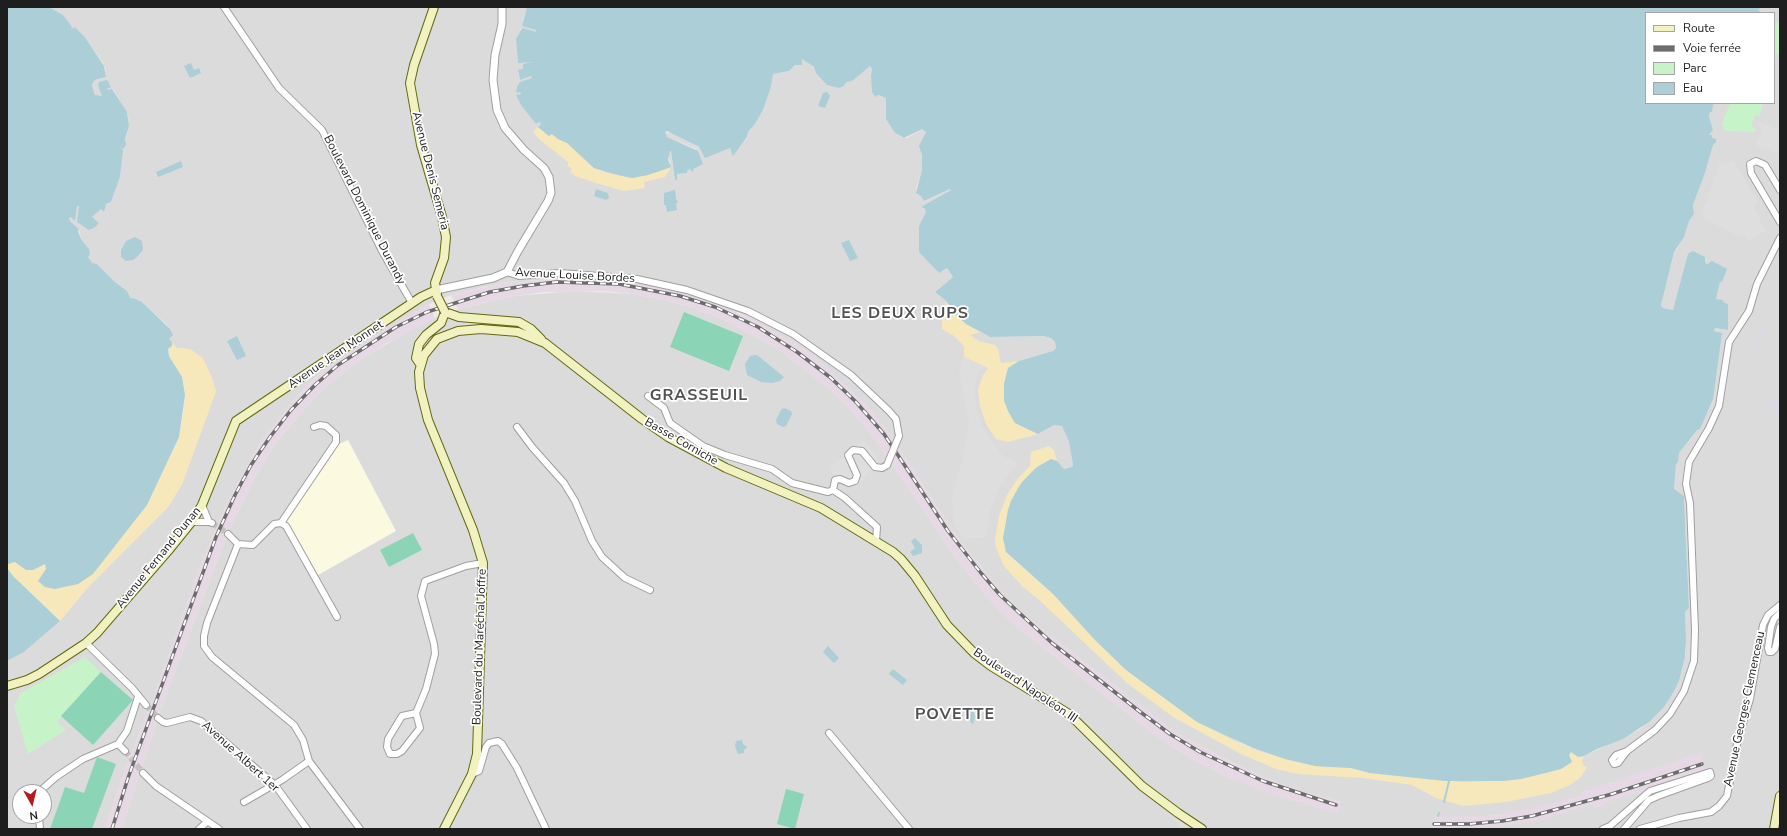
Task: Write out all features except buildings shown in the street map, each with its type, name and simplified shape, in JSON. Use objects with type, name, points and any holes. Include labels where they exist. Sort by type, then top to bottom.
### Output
[{"type":"main road","name":"Avenue Denis Semeria","points":[[434,7],[414,65],[410,83],[421,145],[442,217],[446,237],[444,258],[436,283],[437,293]]},
{"type":"main road","name":"Avenue Jean Monnet","points":[[236,421],[412,303],[437,293]]},
{"type":"main road","points":[[437,293],[447,315],[505,320],[525,325],[545,343]]},
{"type":"main road","name":"Boulevard du Maréchal Joffre","points":[[444,829],[472,774],[477,754],[483,563],[474,530],[428,420],[419,379],[420,364],[416,358],[419,344],[426,335],[447,315]]},
{"type":"main road","points":[[505,320],[510,325],[510,331]]},
{"type":"main road","name":"Basse Corniche","points":[[420,364],[432,344],[445,335],[467,330],[510,331],[524,334],[545,343],[642,420],[668,437],[726,468],[821,508],[876,541],[901,559],[915,576]]},
{"type":"main road","name":"Avenue Fernand Dunan","points":[[7,686],[40,674],[86,643],[97,633],[191,522],[202,505],[236,421]]},
{"type":"main road","name":"Boulevard Napoléon III","points":[[915,576],[947,624],[974,653],[991,666],[1069,714],[1142,786],[1202,829]]},
{"type":"main road","points":[[1774,829],[1780,796]]},
{"type":"street","name":"Boulevard Dominique Durandy","points":[[224,7],[279,88],[322,130],[382,250],[412,303]]},
{"type":"street","points":[[437,293],[493,278],[507,272],[548,201],[551,193],[549,177],[544,168],[504,128],[495,103],[495,55],[502,24],[502,7]]},
{"type":"street","points":[[1780,190],[1765,165],[1756,161],[1750,164],[1751,173],[1780,222]]},
{"type":"street","points":[[1627,751],[1655,730],[1670,714],[1684,691],[1694,661],[1696,647],[1690,503],[1687,487],[1689,462],[1709,428],[1719,406],[1730,342],[1749,311],[1757,284],[1780,238]]},
{"type":"street","name":"Avenue Louise Bordes","points":[[507,272],[519,276],[560,273],[637,279],[687,290],[748,311],[793,334],[851,375],[896,419],[899,436],[887,465],[882,468],[875,467],[862,451],[853,450],[848,455],[857,475],[855,481],[849,483],[840,478],[835,480],[833,490]]},
{"type":"street","points":[[648,396],[664,408],[670,423],[703,446],[725,456],[772,469],[792,483],[828,492],[833,490],[845,498],[877,527],[876,541]]},
{"type":"street","points":[[281,523],[336,442],[336,436],[326,426],[320,425],[314,427]]},
{"type":"street","points":[[517,427],[532,447],[564,483],[575,501],[592,541],[602,557],[625,578],[650,590]]},
{"type":"street","points":[[191,522],[210,522],[202,505]]},
{"type":"street","points":[[228,534],[238,544],[253,545],[274,524],[281,523],[286,526],[337,617]]},
{"type":"street","points":[[238,544],[207,623],[204,636],[204,646],[212,657],[294,726],[303,740],[309,761],[360,829]]},
{"type":"street","points":[[416,713],[402,716],[388,739],[387,747],[390,754],[397,754],[402,751],[411,742],[420,728],[416,713],[426,689],[435,654],[434,644],[421,596],[425,581],[466,566],[483,563]]},
{"type":"street","name":"Avenue Georges Clemenceau","points":[[1640,829],[1679,818],[1711,812],[1719,806],[1727,796],[1738,739],[1750,700],[1763,625],[1768,615],[1780,605]]},
{"type":"street","points":[[1780,613],[1774,619],[1771,627],[1768,648],[1769,652],[1772,652],[1775,649],[1780,627]]},
{"type":"street","points":[[86,643],[146,705]]},
{"type":"street","points":[[48,784],[83,759],[118,744],[127,731],[138,697]]},
{"type":"street","name":"Avenue Albert 1er","points":[[158,718],[167,723],[190,717],[201,721],[275,785],[307,829]]},
{"type":"street","points":[[829,733],[909,829]]},
{"type":"street","points":[[472,774],[479,772],[486,747],[489,743],[498,741],[502,744],[517,768],[546,829]]},
{"type":"street","points":[[118,744],[125,751]]},
{"type":"street","points":[[244,802],[275,785],[309,761]]},
{"type":"street","name":"Avenue Georges Clemenceau","points":[[1603,829],[1610,826],[1650,791],[1710,772],[1711,776],[1708,778],[1649,800],[1624,829]]},
{"type":"street","points":[[143,773],[156,786],[218,829]]},
{"type":"street","points":[[199,829],[207,822]]},
{"type":"shaded area","points":[[49,7],[527,7],[523,20],[536,30],[535,34],[534,31],[521,28],[516,41],[518,62],[532,62],[518,73],[520,80],[531,76],[532,78],[518,86],[516,93],[520,92],[536,124],[539,122],[541,124],[539,127],[670,165],[668,153],[671,151],[675,180],[677,174],[687,173],[690,169],[692,172],[693,171],[696,149],[667,137],[665,132],[675,134],[701,149],[730,148],[733,155],[747,138],[748,132],[755,124],[763,110],[771,87],[773,74],[789,71],[802,58],[813,67],[846,82],[870,66],[872,69],[871,74],[874,91],[878,95],[886,98],[886,119],[895,133],[903,138],[907,138],[922,129],[926,132],[920,146],[922,155],[922,170],[916,189],[925,201],[950,189],[951,190],[922,207],[926,211],[939,273],[947,268],[953,277],[935,292],[945,300],[968,326],[990,337],[1043,336],[1051,338],[1055,342],[1056,348],[1053,351],[1019,361],[1038,434],[1054,425],[1062,426],[1069,442],[1073,465],[1072,467],[1064,469],[1055,461],[1008,510],[1003,538],[1007,554],[1126,670],[1243,745],[1285,759],[1584,756],[1639,730],[1659,712],[1673,693],[1679,681],[1686,653],[1685,612],[1689,608],[1684,498],[1674,489],[1676,464],[1679,453],[1693,435],[1721,333],[1714,331],[1715,328],[1727,330],[1725,304],[1716,299],[1720,282],[1708,264],[1705,263],[1705,258],[1675,303],[1673,310],[1663,308],[1661,304],[1674,252],[1677,249],[1689,221],[1694,214],[1693,205],[1705,173],[1712,148],[1712,138],[1709,135],[1713,130],[1709,116],[1713,105],[1775,104],[1775,12],[1760,12],[1758,10],[1763,7],[1780,7],[1780,829],[122,829],[160,711],[229,530],[255,477],[276,443],[299,415],[318,394],[341,374],[363,358],[405,333],[435,318],[458,309],[515,296],[575,291],[633,294],[664,300],[693,308],[722,319],[777,348],[830,389],[853,412],[874,438],[958,561],[995,606],[1018,628],[1158,737],[1189,757],[1221,774],[1293,801],[1341,802],[1300,791],[1261,776],[1175,732],[1034,623],[1001,592],[954,533],[892,437],[868,407],[807,351],[738,312],[552,279],[507,282],[451,295],[429,304],[376,335],[320,373],[299,394],[261,441],[228,501],[200,567],[151,704],[128,761],[105,829],[7,829],[7,661],[24,652],[60,621],[88,587],[168,507],[182,484],[216,391],[190,349],[176,348],[169,339],[167,325],[142,302],[131,299],[127,291],[115,282],[97,264],[93,264],[89,260],[89,249],[81,239],[79,229],[70,221],[69,218],[77,206],[92,217],[101,209],[104,211],[106,204],[111,202],[120,177],[122,152],[119,145],[125,141],[129,126],[128,115],[113,89],[107,91],[107,89],[111,86],[109,84],[101,92],[102,96],[96,96],[92,85],[95,80],[106,71],[103,63],[85,37],[75,27],[71,29],[63,15]]},
{"type":"shaded area","points":[[1758,122],[1780,130],[1780,154],[1757,146],[1757,140],[1762,133],[1760,127],[1756,126]]},
{"type":"shaded area","points":[[1733,160],[1758,202],[1753,206],[1766,231],[1749,240],[1742,233],[1740,237],[1705,219],[1706,216],[1702,214],[1720,162],[1725,164]]},
{"type":"shaded area","points":[[585,278],[648,285],[682,291],[711,301],[760,323],[807,351],[868,407],[892,437],[954,533],[1001,592],[1034,623],[1175,732],[1261,776],[1300,791],[1341,802],[1338,813],[1293,801],[1257,789],[1221,774],[1189,757],[1158,737],[1018,628],[995,606],[958,561],[874,438],[853,412],[830,389],[777,348],[722,319],[693,308],[664,300],[633,294],[604,291],[545,292],[515,296],[458,309],[451,295],[507,282]]},
{"type":"shaded area","points":[[429,304],[435,318],[385,344],[341,374],[318,394],[276,443],[255,477],[229,530],[160,711],[122,829],[105,829],[128,761],[151,704],[200,567],[228,501],[261,441],[299,394],[320,373],[376,335]]},
{"type":"shaded area","points":[[1764,324],[1768,326],[1756,351],[1753,350]]},
{"type":"shaded area","points":[[964,357],[983,366],[978,374],[974,389],[976,407],[982,426],[1003,456],[1018,463],[1000,486],[989,513],[986,537],[963,540],[954,523],[952,497],[963,457],[969,422],[959,373]]},
{"type":"shaded area","points":[[1770,399],[1780,402],[1780,414],[1767,408]]},
{"type":"shaded area","points":[[348,440],[396,531],[318,575],[285,521],[335,446]]},
{"type":"shaded area","points":[[864,440],[879,460],[857,487],[838,483],[829,468]]},
{"type":"shaded area","points":[[416,713],[420,728],[402,751],[390,754],[388,739],[402,716]]},
{"type":"shaded area","points":[[1700,753],[1706,772],[1605,803],[1605,806],[1595,809],[1593,805],[1532,822],[1485,828],[1433,828],[1435,817],[1480,816],[1539,807],[1582,795],[1581,792]]},
{"type":"shaded area","points":[[1172,813],[1192,829],[1179,829]]},
{"type":"sand","points":[[538,127],[549,136],[551,133],[558,139],[567,143],[594,168],[607,173],[632,178],[671,167],[665,177],[644,182],[645,188],[624,191],[596,183],[575,176],[572,173],[571,174],[570,171],[572,169],[568,166],[568,162],[540,140],[533,132]]},
{"type":"sand","points":[[946,301],[954,313],[964,322],[980,332],[970,335],[979,341],[995,345],[998,349],[1001,363],[1019,361],[1007,371],[1004,384],[1004,400],[1015,423],[1038,434],[1008,442],[996,439],[986,424],[980,406],[978,389],[983,375],[988,368],[964,357],[964,346],[954,336],[942,329],[942,312]]},
{"type":"sand","points":[[172,342],[176,348],[190,349],[203,358],[216,391],[182,484],[168,507],[88,587],[60,621],[13,576],[7,568],[8,564],[15,562],[33,570],[45,564],[46,569],[93,574],[147,505],[179,437],[185,402],[185,391],[182,377],[169,356],[168,350],[172,346]]},
{"type":"sand","points":[[1049,446],[1054,450],[1057,461],[1053,460],[1034,469],[1018,487],[1011,501],[1003,538],[1007,554],[1053,594],[1094,639],[1126,670],[1197,722],[1243,745],[1265,753],[1324,767],[1351,768],[1370,773],[1464,782],[1514,780],[1551,772],[1570,758],[1569,754],[1571,752],[1578,757],[1584,756],[1582,761],[1584,766],[1587,767],[1585,771],[1580,778],[1570,785],[1551,793],[1506,802],[1463,806],[1436,798],[1412,785],[1363,778],[1298,774],[1276,769],[1241,754],[1173,717],[1127,683],[1038,599],[1023,587],[1004,566],[996,548],[995,539],[999,516],[1007,495],[1019,477],[1030,466],[1031,452]]},
{"type":"green space","points":[[1780,21],[1780,53],[1776,55],[1775,58],[1775,24]]},
{"type":"green space","points":[[1730,104],[1763,104],[1760,116],[1755,115],[1751,126],[1756,129],[1755,132],[1725,131],[1722,124]]},
{"type":"green space","points":[[684,312],[743,336],[729,371],[670,347]]},
{"type":"green space","points":[[413,533],[422,550],[389,567],[380,550]]},
{"type":"green space","points":[[85,657],[101,672],[57,722],[66,730],[28,754],[14,706],[21,693]]},
{"type":"green space","points":[[101,672],[133,700],[93,745],[61,716]]},
{"type":"green space","points":[[97,757],[116,764],[92,829],[50,829],[65,787],[84,793]]},
{"type":"green space","points":[[786,789],[804,794],[795,829],[777,824]]},
{"type":"water","points":[[7,7],[49,7],[63,15],[72,27],[71,29],[75,27],[85,37],[104,66],[106,77],[97,79],[92,85],[95,95],[102,96],[98,85],[99,82],[107,80],[111,87],[107,90],[112,89],[127,112],[129,126],[125,139],[126,145],[123,149],[119,146],[123,150],[120,177],[111,202],[106,204],[104,212],[101,209],[92,217],[99,223],[94,228],[89,230],[77,222],[79,206],[77,206],[75,221],[71,217],[69,218],[70,221],[79,229],[78,231],[81,239],[89,249],[90,254],[88,257],[92,263],[97,264],[115,282],[127,291],[131,299],[133,298],[142,302],[170,329],[173,335],[169,339],[172,342],[172,346],[168,349],[169,356],[182,377],[185,395],[179,437],[147,505],[93,574],[78,584],[55,589],[45,587],[38,581],[46,569],[45,564],[33,570],[26,570],[15,562],[8,564],[7,568]]},
{"type":"water","points":[[527,7],[1763,7],[1758,10],[1760,12],[1645,12],[1645,104],[1714,104],[1709,116],[1713,130],[1709,135],[1712,135],[1712,138],[1716,139],[1716,142],[1713,145],[1705,173],[1693,205],[1694,214],[1689,221],[1684,237],[1674,252],[1661,305],[1663,308],[1673,310],[1688,254],[1693,251],[1705,257],[1705,263],[1708,264],[1712,261],[1727,269],[1722,282],[1720,282],[1716,299],[1722,300],[1728,304],[1728,330],[1715,328],[1714,331],[1722,333],[1713,399],[1700,429],[1697,430],[1679,453],[1678,462],[1676,464],[1674,489],[1684,496],[1689,608],[1685,612],[1685,657],[1679,681],[1673,693],[1664,707],[1649,722],[1623,739],[1597,749],[1584,756],[1578,757],[1571,752],[1569,755],[1572,762],[1561,769],[1521,779],[1503,781],[1445,781],[1370,773],[1351,768],[1315,766],[1285,759],[1253,748],[1197,722],[1126,670],[1094,639],[1053,594],[1006,552],[1003,538],[1008,510],[1011,501],[1022,482],[1037,467],[1051,459],[1057,461],[1064,469],[1072,467],[1073,465],[1069,442],[1062,426],[1054,425],[1038,434],[1015,423],[1004,400],[1004,384],[1008,368],[1019,361],[1053,351],[1056,348],[1055,342],[1051,338],[1043,336],[990,337],[966,324],[954,313],[945,300],[935,292],[953,277],[947,268],[939,273],[919,252],[919,226],[926,212],[924,208],[921,207],[951,190],[950,189],[924,201],[921,196],[916,193],[922,170],[922,155],[919,146],[926,132],[922,129],[904,138],[895,133],[886,119],[886,98],[878,95],[875,97],[872,92],[872,69],[870,66],[852,81],[846,82],[844,86],[839,88],[827,85],[816,73],[814,67],[802,59],[802,65],[795,65],[789,71],[773,74],[771,87],[763,110],[755,124],[748,132],[747,137],[733,156],[730,148],[705,158],[699,147],[667,131],[665,132],[667,137],[698,151],[703,164],[693,169],[694,171],[692,172],[690,169],[687,173],[677,174],[677,180],[675,180],[670,151],[668,160],[671,167],[648,175],[632,178],[594,168],[567,143],[558,139],[552,134],[549,136],[538,127],[541,124],[539,122],[536,124],[521,105],[516,95],[521,94],[520,92],[516,93],[517,87],[520,82],[532,78],[531,76],[520,80],[518,70],[523,69],[523,64],[532,62],[518,63],[516,39],[522,28],[534,31],[535,33],[536,30],[522,26]]},
{"type":"water","points":[[191,63],[194,70],[199,68],[201,73],[190,78],[184,66]]},
{"type":"water","points":[[827,92],[830,96],[825,108],[818,106],[823,93]]},
{"type":"water","points":[[181,161],[183,167],[158,177],[156,172]]},
{"type":"water","points":[[596,189],[608,193],[609,198],[606,200],[594,196]]},
{"type":"water","points":[[675,190],[676,199],[678,202],[676,204],[677,210],[667,212],[666,205],[664,205],[664,193]]},
{"type":"water","points":[[135,237],[142,241],[143,250],[133,260],[126,261],[121,257],[121,250],[126,241]]},
{"type":"water","points":[[849,240],[858,258],[850,261],[841,243]]},
{"type":"water","points":[[237,336],[246,356],[237,360],[227,341]]},
{"type":"water","points":[[757,355],[784,377],[780,381],[772,383],[761,382],[747,375],[745,364],[750,356]]},
{"type":"water","points":[[784,408],[791,411],[792,414],[786,426],[783,427],[777,424],[776,420],[781,410]]},
{"type":"water","points":[[915,538],[922,545],[922,553],[913,556],[910,552],[915,548],[911,541]]},
{"type":"water","points":[[7,568],[13,576],[60,621],[24,652],[7,661]]},
{"type":"water","points":[[828,646],[839,658],[834,663],[823,652]]},
{"type":"water","points":[[893,669],[907,680],[903,685],[889,674]]},
{"type":"water","points":[[960,706],[968,707],[973,710],[975,717],[973,724],[972,724]]},
{"type":"water","points":[[742,740],[743,744],[747,747],[744,750],[744,753],[738,754],[735,746],[736,741]]},
{"type":"waterway","points":[[1444,802],[1449,781]]},
{"type":"tunnel","points":[[212,523],[228,534]]},
{"type":"tunnel","points":[[146,705],[158,718]]},
{"type":"tunnel","points":[[125,751],[143,773]]},
{"type":"railway","points":[[112,829],[128,778],[216,537],[235,495],[251,465],[291,410],[315,385],[338,365],[396,327],[427,312],[490,292],[557,282],[619,284],[680,296],[715,307],[758,327],[797,352],[831,378],[856,402],[884,434],[948,531],[981,573],[1000,595],[1052,643],[1170,734],[1200,752],[1263,781],[1336,805]]},
{"type":"railway","points":[[1434,824],[1469,824],[1532,816],[1612,794],[1702,764]]},
{"type":"district","name":"LES DEUX RUPS","points":[[900,314]]},
{"type":"district","name":"GRASSEUIL","points":[[699,396]]},
{"type":"district","name":"POVETTE","points":[[955,715]]}]
